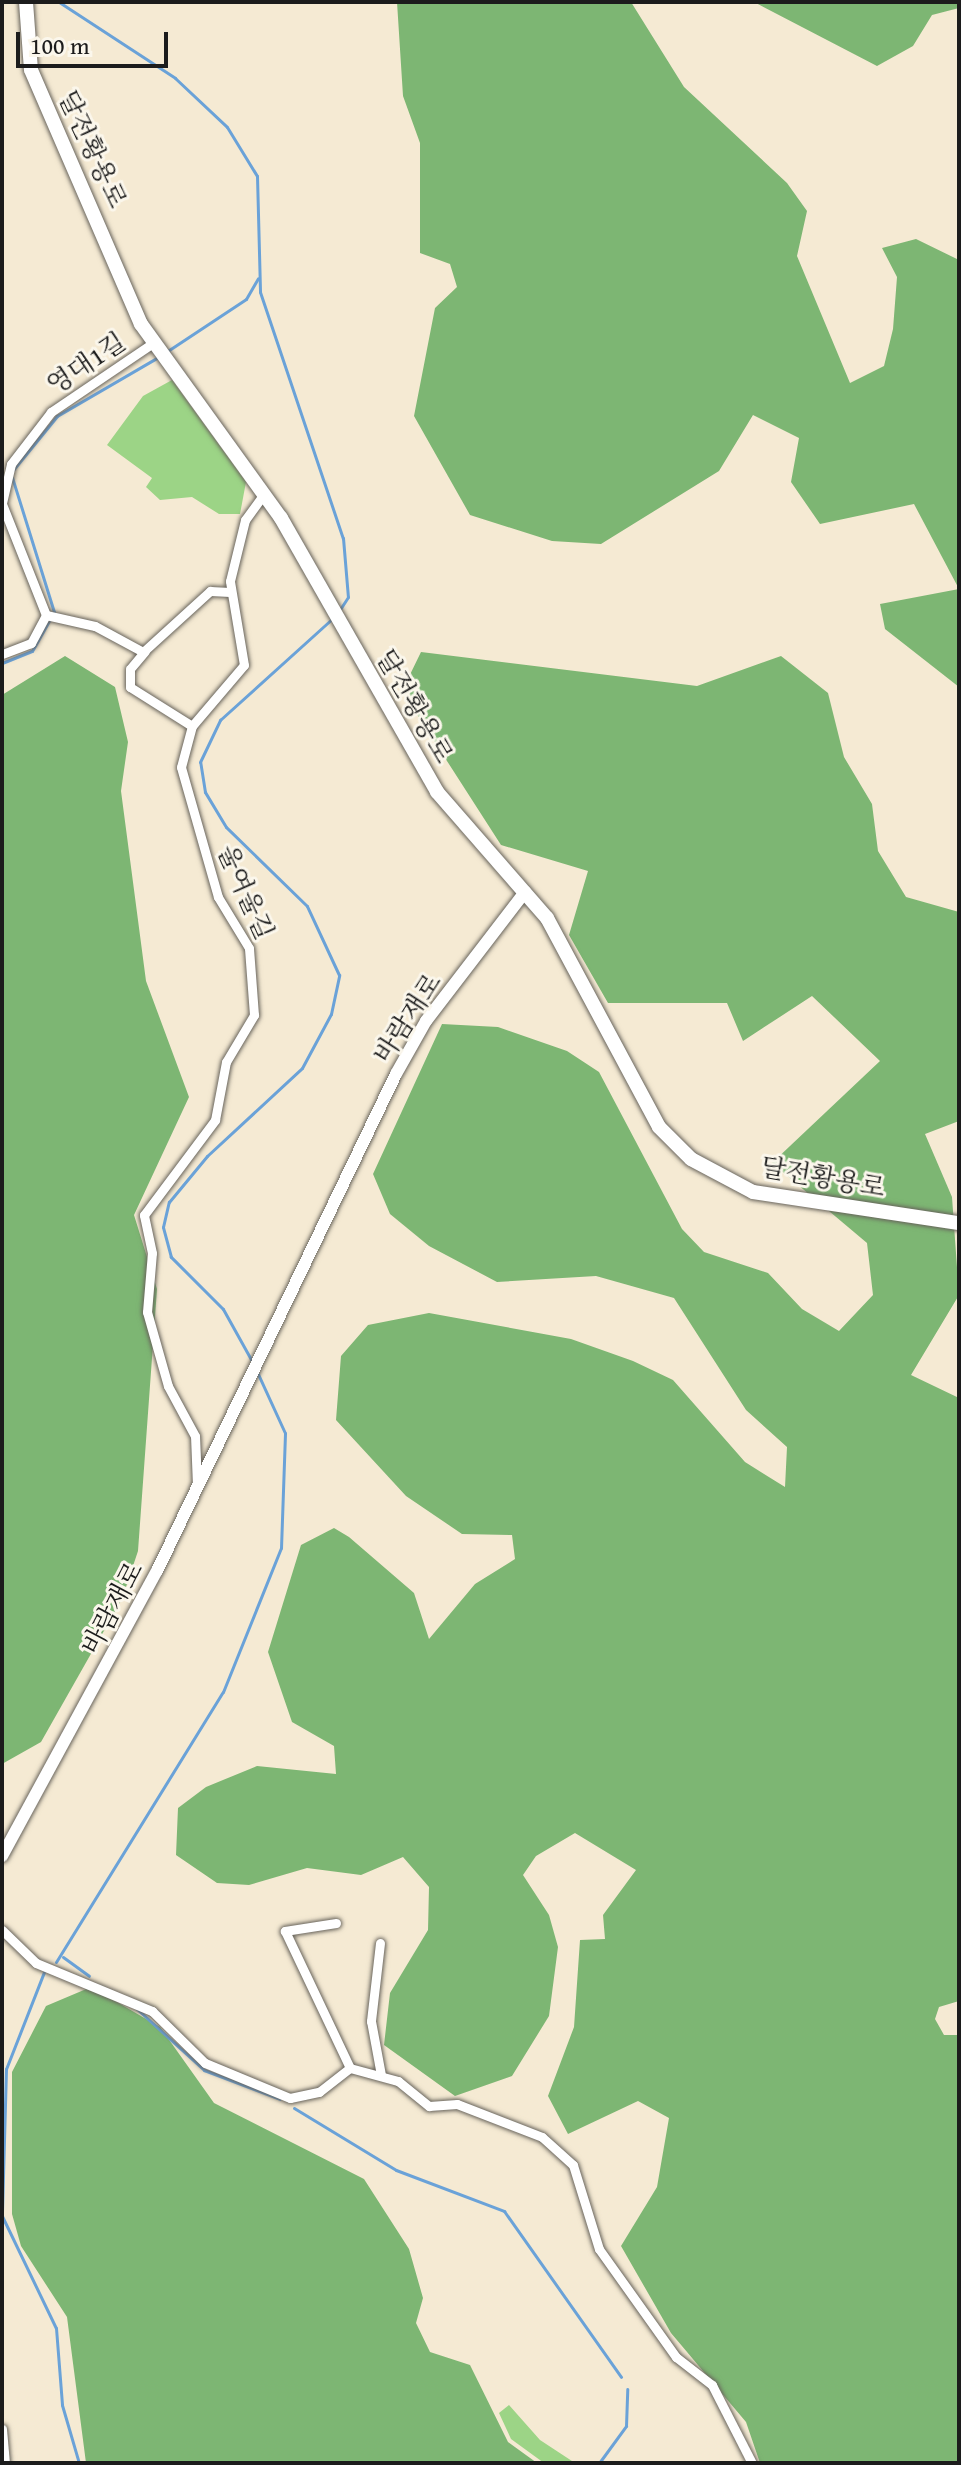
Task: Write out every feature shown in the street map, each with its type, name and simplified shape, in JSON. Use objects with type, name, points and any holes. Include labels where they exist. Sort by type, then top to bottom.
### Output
[{"type":"main road","name":"달전황용로","points":[[26,2],[31,70],[160,352],[264,494],[437,792],[547,918],[659,1127],[691,1159],[753,1192],[959,1223]]},
{"type":"street","name":"영대1길","points":[[47,615],[2,504],[11,464],[51,412],[160,352]]},
{"type":"street","points":[[230,592],[210,591],[145,651],[130,669],[130,687],[192,726],[244,665],[230,592],[238,540],[264,494]]},
{"type":"street","points":[[2,654],[31,643],[47,615],[145,651]]},
{"type":"street","name":"울여울길","points":[[192,726],[183,784],[218,897],[249,948],[257,993],[254,1015],[226,1062],[215,1120],[144,1215],[152,1253],[147,1312],[168,1386],[195,1436],[197,1485]]},
{"type":"street","name":"바람재로","points":[[2,1856],[197,1485],[418,1034],[525,892]]},
{"type":"street","points":[[336,1923],[285,1931],[350,2068]]},
{"type":"street","points":[[2,1930],[36,1963],[152,2011],[205,2063],[290,2098],[319,2092],[350,2068]]},
{"type":"street","points":[[380,1943],[371,2021],[381,2075]]},
{"type":"street","points":[[350,2068],[381,2075],[429,2106],[470,2109],[542,2137],[569,2159],[599,2249],[676,2357],[712,2385],[752,2463]]},
{"type":"street","points":[[2,2429],[5,2463]]},
{"type":"green space","points":[[397,2],[631,2],[684,87],[787,183],[807,211],[797,256],[850,383],[884,366],[893,329],[897,277],[882,248],[916,239],[959,260],[959,589],[914,504],[820,524],[791,482],[799,438],[753,415],[719,471],[601,544],[552,541],[470,515],[414,416],[435,308],[457,287],[450,264],[420,253],[420,143],[403,96]]},
{"type":"green space","points":[[754,2],[959,2],[959,8],[932,15],[913,46],[877,66]]},
{"type":"green space","points":[[172,380],[246,482],[240,514],[219,514],[192,497],[160,500],[146,487],[152,478],[107,445],[143,396]]},
{"type":"green space","points":[[959,589],[959,687],[885,629],[880,604]]},
{"type":"green space","points":[[421,652],[697,686],[781,656],[828,693],[844,757],[872,804],[878,851],[906,897],[959,912],[959,1121],[925,1134],[952,1197],[959,1295],[911,1375],[959,1398],[959,2001],[939,2007],[935,2019],[944,2035],[959,2035],[959,2463],[760,2463],[746,2422],[671,2333],[621,2246],[657,2187],[669,2118],[638,2101],[568,2134],[548,2096],[574,2027],[580,1940],[605,1939],[603,1915],[636,1870],[575,1833],[536,1856],[523,1875],[549,1915],[558,1947],[549,2016],[512,2076],[455,2096],[384,2045],[390,1993],[428,1930],[429,1887],[403,1857],[361,1875],[307,1868],[249,1885],[217,1883],[176,1855],[178,1808],[206,1787],[257,1766],[336,1774],[334,1746],[292,1722],[268,1652],[301,1545],[334,1528],[349,1537],[414,1593],[429,1639],[475,1584],[515,1559],[512,1535],[462,1534],[406,1496],[336,1420],[341,1356],[368,1325],[429,1313],[571,1339],[633,1361],[673,1380],[745,1462],[785,1487],[787,1447],[746,1410],[674,1298],[596,1276],[497,1282],[429,1246],[390,1214],[373,1174],[442,1024],[498,1027],[567,1051],[599,1072],[682,1229],[704,1252],[768,1273],[802,1309],[839,1331],[873,1295],[867,1243],[772,1163],[880,1061],[812,996],[743,1041],[727,1003],[608,1003],[569,935],[588,871],[501,845],[402,691]]},
{"type":"green space","points":[[65,656],[115,687],[128,742],[121,791],[146,981],[189,1097],[134,1215],[157,1289],[138,1551],[122,1599],[41,1742],[2,1764],[2,695]]},
{"type":"green space","points":[[91,1987],[160,2027],[214,2103],[364,2179],[409,2249],[423,2298],[416,2323],[430,2352],[470,2365],[508,2442],[537,2463],[86,2463],[67,2317],[21,2246],[12,2214],[12,2072],[46,2006]]},
{"type":"green space","points":[[509,2405],[540,2440],[575,2463],[544,2463],[511,2439],[499,2413]]},
{"type":"waterway","points":[[59,2],[175,78],[227,127],[257,176],[260,292],[343,538],[348,597],[339,611]]},
{"type":"waterway","points":[[166,352],[246,299],[258,278]]},
{"type":"waterway","points":[[13,470],[57,416],[160,356]]},
{"type":"waterway","points":[[2,663],[32,651],[54,612],[12,477]]},
{"type":"waterway","points":[[253,1363],[223,1309],[171,1257],[163,1227],[169,1202],[207,1156],[302,1068],[331,1014],[339,975],[307,906],[226,827],[205,792],[200,762],[220,720],[334,617]]},
{"type":"waterway","points":[[56,1962],[223,1692],[281,1548],[285,1433],[258,1374]]},
{"type":"waterway","points":[[63,1957],[89,1976]]},
{"type":"waterway","points":[[2,2212],[6,2069],[44,1972]]},
{"type":"waterway","points":[[137,2009],[204,2070],[280,2099]]},
{"type":"waterway","points":[[294,2108],[396,2170],[504,2211],[621,2377]]},
{"type":"waterway","points":[[2,2216],[56,2328],[62,2405],[79,2463]]},
{"type":"waterway","points":[[599,2463],[626,2426],[627,2389]]}]
